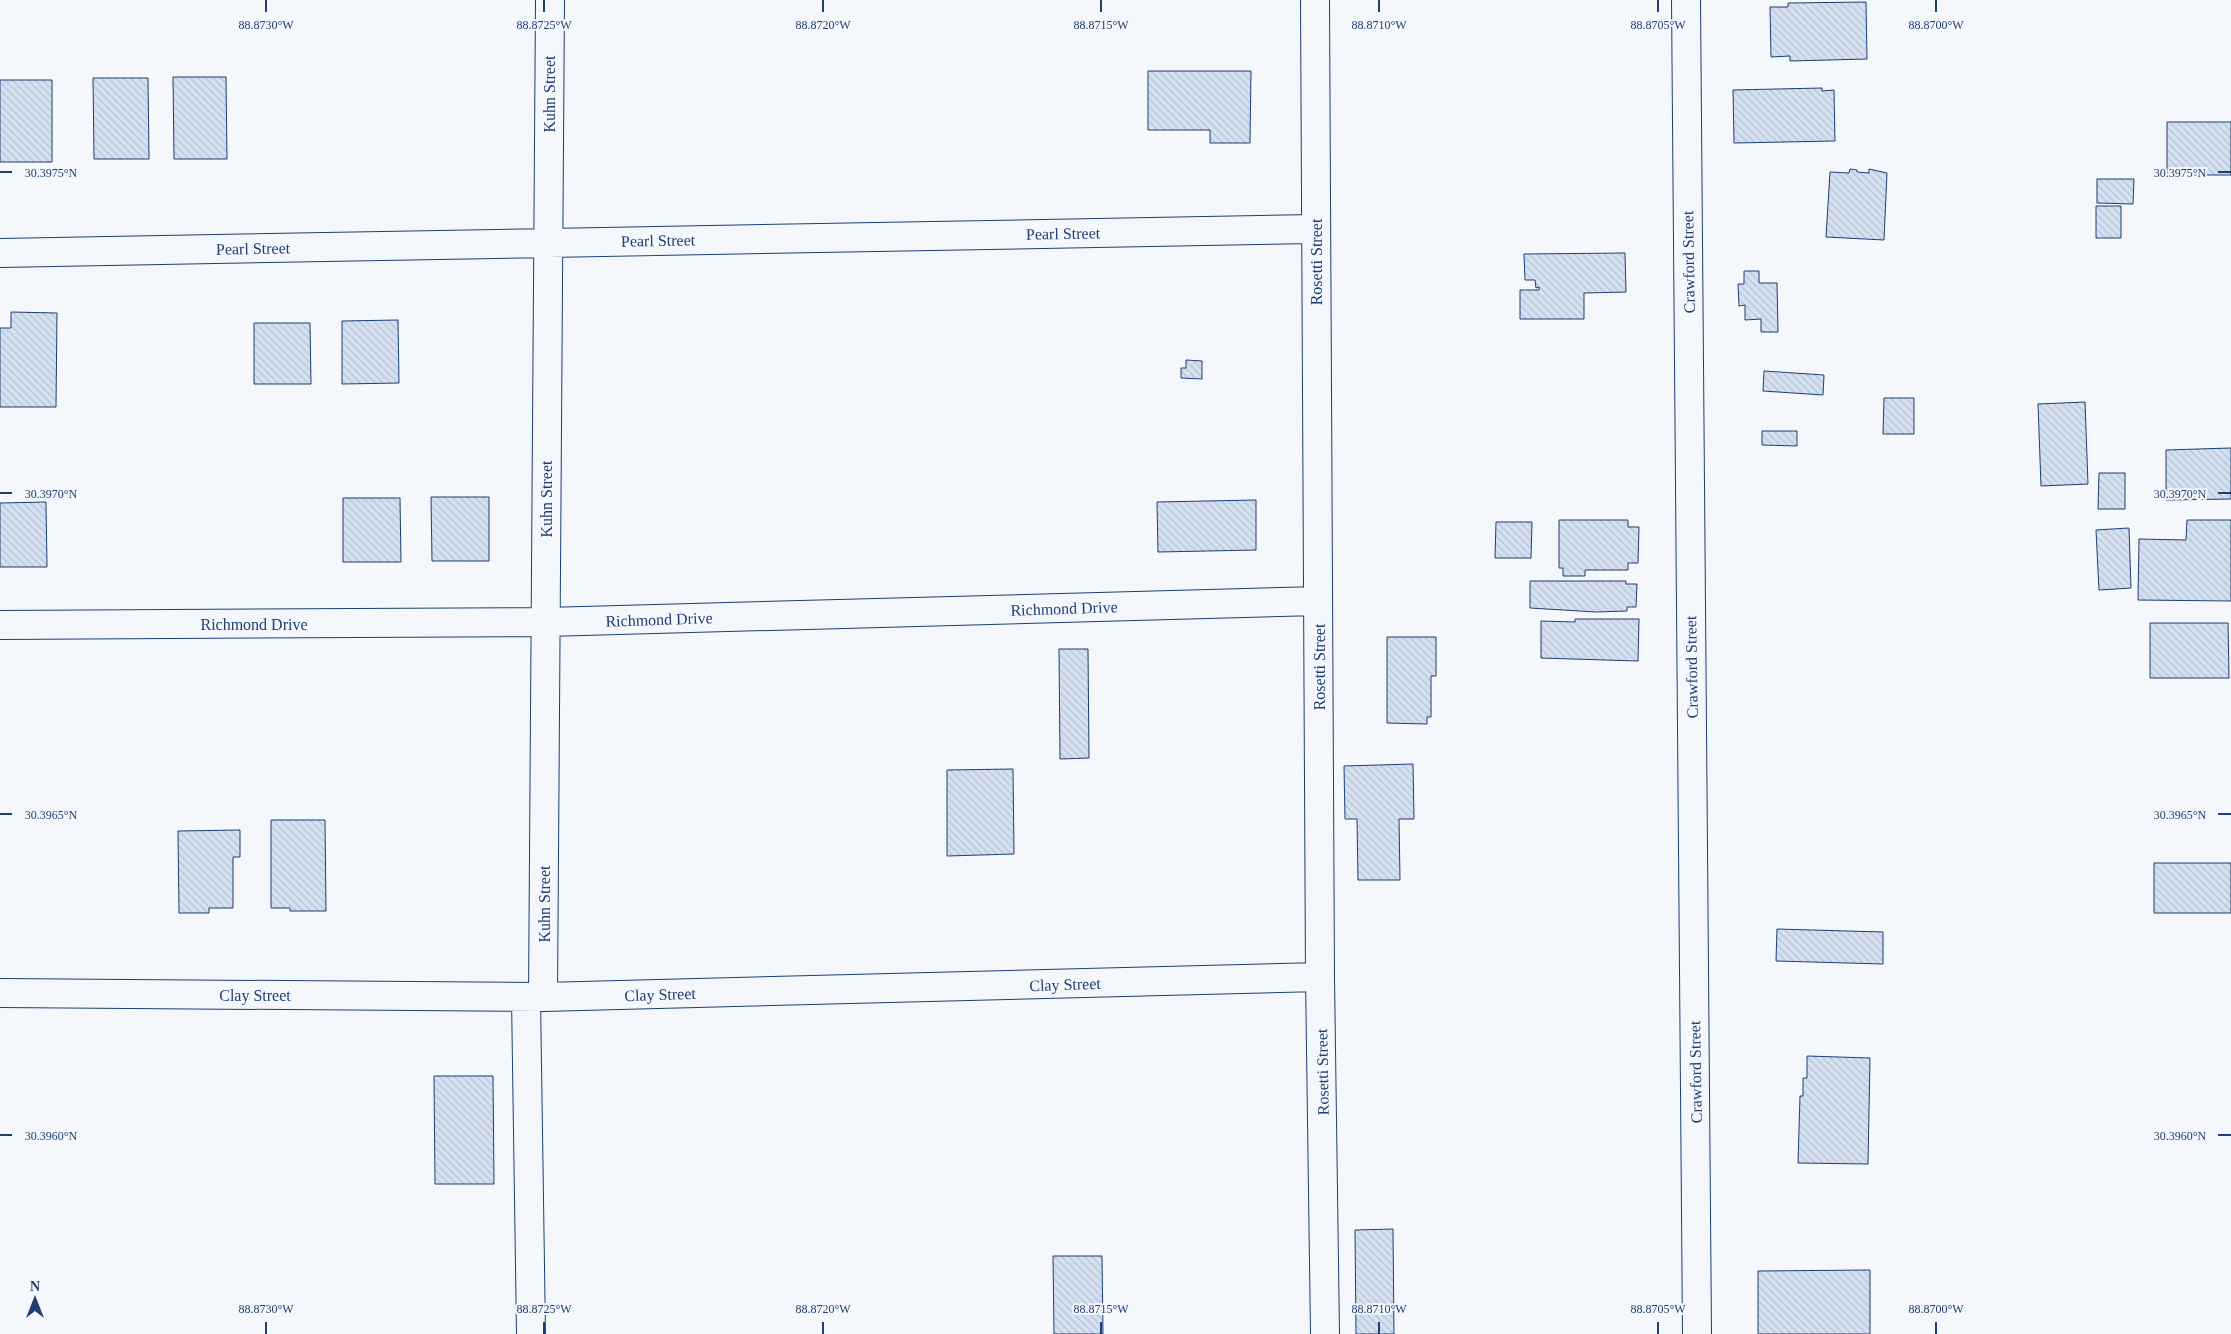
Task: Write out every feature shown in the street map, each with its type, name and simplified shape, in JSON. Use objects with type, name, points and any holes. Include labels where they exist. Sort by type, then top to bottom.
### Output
[{"type":"street","name":"Kuhn Street","points":[[531,1334],[535,997],[546,622],[550,0]]},
{"type":"street","name":"Rosetti Street","points":[[1314,0],[1320,977],[1325,1334]]},
{"type":"street","name":"Crawford Street","points":[[1686,0],[1697,1334]]},
{"type":"street","name":"Pearl Street","points":[[0,252],[1316,230]]},
{"type":"street","name":"Richmond Drive","points":[[0,625],[546,622],[1318,601]]},
{"type":"street","name":"Clay Street","points":[[0,993],[535,997],[1320,977]]},
{"type":"building","points":[[1866,2],[1867,59],[1790,61],[1790,56],[1771,57],[1770,7],[1788,7],[1788,3]]},
{"type":"building","points":[[1148,71],[1251,71],[1250,143],[1210,143],[1210,130],[1148,130]]},
{"type":"building","points":[[173,77],[226,77],[227,159],[174,159]]},
{"type":"building","points":[[93,78],[148,78],[149,159],[94,159]]},
{"type":"building","points":[[0,80],[52,80],[52,162],[0,162]]},
{"type":"building","points":[[1822,88],[1822,91],[1834,90],[1835,141],[1734,143],[1733,90]]},
{"type":"building","points":[[2167,122],[2231,122],[2231,175],[2167,175]]},
{"type":"building","points":[[1850,169],[1857,170],[1857,172],[1869,173],[1869,169],[1887,173],[1884,240],[1826,237],[1830,172],[1849,173]]},
{"type":"building","points":[[2097,179],[2134,179],[2133,204],[2097,203]]},
{"type":"building","points":[[2096,206],[2121,206],[2121,238],[2096,238]]},
{"type":"building","points":[[1625,253],[1626,292],[1584,293],[1584,319],[1520,319],[1520,290],[1539,290],[1539,287],[1536,288],[1535,280],[1525,280],[1524,254]]},
{"type":"building","points":[[1744,271],[1759,271],[1759,283],[1777,283],[1778,332],[1761,332],[1761,319],[1745,320],[1745,305],[1739,306],[1738,284],[1744,284]]},
{"type":"building","points":[[11,312],[57,313],[56,407],[0,407],[0,328],[11,328]]},
{"type":"building","points":[[398,320],[399,383],[342,384],[342,321]]},
{"type":"building","points":[[254,323],[310,323],[311,384],[254,384]]},
{"type":"building","points":[[1186,360],[1202,361],[1202,379],[1181,378],[1181,368],[1186,368]]},
{"type":"building","points":[[1764,371],[1824,375],[1823,395],[1763,391]]},
{"type":"building","points":[[1884,398],[1914,398],[1914,434],[1883,434]]},
{"type":"building","points":[[2085,402],[2088,484],[2041,486],[2038,404]]},
{"type":"building","points":[[1762,431],[1797,431],[1797,446],[1762,445]]},
{"type":"building","points":[[2231,448],[2231,499],[2166,500],[2166,450]]},
{"type":"building","points":[[2099,473],[2125,473],[2125,509],[2098,509]]},
{"type":"building","points":[[431,497],[489,497],[489,561],[432,561]]},
{"type":"building","points":[[343,498],[400,498],[401,562],[343,562]]},
{"type":"building","points":[[1256,500],[1256,550],[1158,552],[1157,502]]},
{"type":"building","points":[[46,502],[47,567],[0,567],[0,503]]},
{"type":"building","points":[[1559,520],[1628,520],[1628,527],[1639,527],[1638,563],[1628,563],[1628,570],[1585,570],[1585,576],[1563,576],[1563,568],[1559,568]]},
{"type":"building","points":[[2187,520],[2231,520],[2231,601],[2138,600],[2139,539],[2186,540]]},
{"type":"building","points":[[1496,522],[1532,522],[1531,558],[1495,558]]},
{"type":"building","points":[[2129,528],[2131,588],[2099,590],[2096,530]]},
{"type":"building","points":[[1530,581],[1626,581],[1626,584],[1637,584],[1636,607],[1627,607],[1627,611],[1596,612],[1530,608]]},
{"type":"building","points":[[1575,619],[1639,619],[1638,661],[1541,658],[1541,621],[1575,622]]},
{"type":"building","points":[[2150,623],[2228,623],[2229,678],[2150,678]]},
{"type":"building","points":[[1387,637],[1436,637],[1436,676],[1431,676],[1431,717],[1427,717],[1427,724],[1387,723]]},
{"type":"building","points":[[1059,649],[1088,649],[1089,758],[1060,759]]},
{"type":"building","points":[[1413,764],[1414,819],[1399,819],[1400,880],[1358,880],[1357,819],[1345,819],[1344,766]]},
{"type":"building","points":[[1013,769],[1014,854],[947,856],[947,770]]},
{"type":"building","points":[[271,820],[325,820],[326,911],[290,911],[290,908],[271,908]]},
{"type":"building","points":[[240,830],[240,857],[233,857],[233,908],[209,908],[209,913],[179,913],[178,831]]},
{"type":"building","points":[[2154,863],[2231,863],[2231,913],[2154,913]]},
{"type":"building","points":[[1777,929],[1883,932],[1883,964],[1776,961]]},
{"type":"building","points":[[1807,1056],[1870,1058],[1868,1164],[1798,1163],[1800,1096],[1803,1096],[1803,1078],[1807,1078]]},
{"type":"building","points":[[434,1076],[493,1076],[494,1184],[435,1184]]},
{"type":"building","points":[[1393,1229],[1394,1334],[1356,1334],[1355,1230]]},
{"type":"building","points":[[1053,1256],[1102,1256],[1103,1334],[1054,1334]]},
{"type":"building","points":[[1870,1270],[1870,1334],[1758,1334],[1758,1271]]}]
